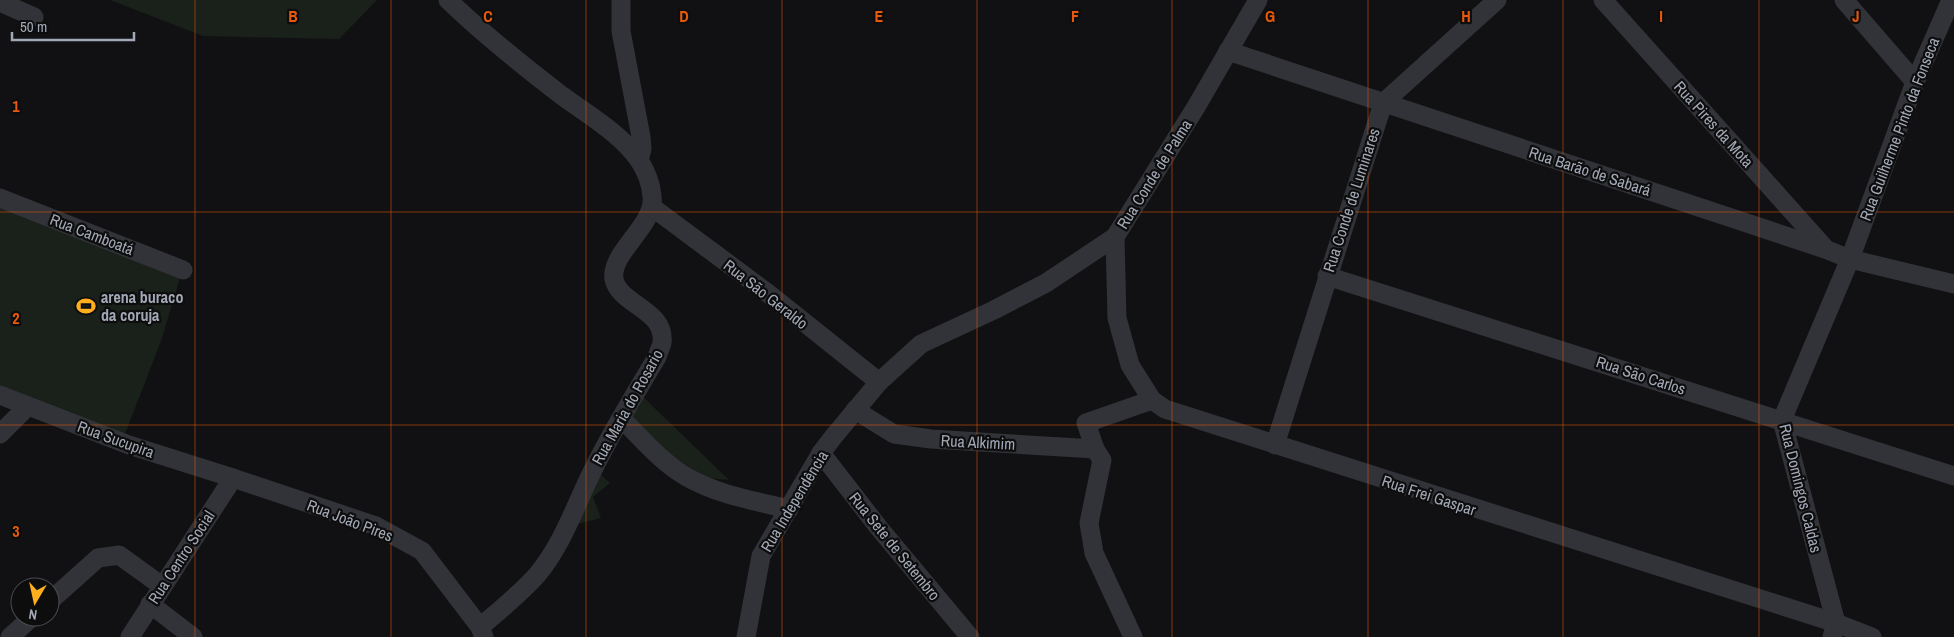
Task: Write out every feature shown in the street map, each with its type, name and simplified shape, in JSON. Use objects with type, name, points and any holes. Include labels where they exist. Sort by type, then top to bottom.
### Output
[{"type":"street","points":[[448,0],[534,74],[607,129],[639,160],[650,183],[652,207]]},
{"type":"street","points":[[621,0],[621,31],[641,137],[642,149],[639,160]]},
{"type":"street","name":"Rua Conde de Palma","points":[[879,382],[921,344],[1046,283],[1115,237],[1258,0]]},
{"type":"street","points":[[1383,103],[1497,0]]},
{"type":"street","name":"Rua Pires da Mota","points":[[1603,0],[1825,249]]},
{"type":"street","points":[[1844,0],[1915,82]]},
{"type":"street","name":"Rua Guilherme Pinto da Fonseca","points":[[1850,259],[1915,82],[1951,0]]},
{"type":"street","points":[[0,2],[34,17]]},
{"type":"street","name":"Rua Barão de Sabará","points":[[1228,51],[1825,249],[1850,259],[1954,284]]},
{"type":"street","name":"Rua Conde de Luminares","points":[[1275,445],[1383,103]]},
{"type":"street","name":"Rua Camboatá","points":[[0,198],[183,270]]},
{"type":"street","name":"Rua São Geraldo","points":[[652,207],[765,291],[879,382]]},
{"type":"street","name":"Rua Maria do Rosario","points":[[482,632],[538,574],[552,554],[569,524],[591,473],[662,343],[661,332],[650,314],[620,291],[614,279],[615,265],[643,224],[652,207]]},
{"type":"street","name":"Rua Frei Gaspar","points":[[1115,237],[1117,318],[1130,366],[1152,400],[1165,409],[1834,630],[1872,637]]},
{"type":"street","name":"Rua Domingos Caldas","points":[[1834,630],[1782,420],[1850,259]]},
{"type":"street","name":"Rua São Carlos","points":[[1328,276],[1954,476]]},
{"type":"street","name":"Rua Independência","points":[[746,637],[761,556],[821,453],[879,382]]},
{"type":"street","name":"Rua Sucupira","points":[[0,395],[129,445],[233,478]]},
{"type":"street","points":[[1133,637],[1094,553],[1089,523],[1098,455],[1086,423],[1152,400]]},
{"type":"street","points":[[0,434],[27,406]]},
{"type":"street","name":"Rua Alkimim","points":[[855,410],[894,434],[931,440],[1098,455]]},
{"type":"street","points":[[622,418],[657,455],[686,477],[718,491],[789,508]]},
{"type":"street","name":"Rua Sete de Setembro","points":[[821,453],[879,528],[970,637]]},
{"type":"street","name":"Rua Centro Social","points":[[130,637],[233,478]]},
{"type":"street","name":"Rua João Pires","points":[[233,478],[376,526],[422,551],[482,632]]},
{"type":"street","points":[[60,592],[98,558],[119,555],[162,586]]},
{"type":"street","points":[[150,604],[193,637]]},
{"type":"street","points":[[10,637],[21,627]]},
{"type":"shaded area","points":[[110,0],[377,0],[339,39],[203,36]]},
{"type":"shaded area","name":"arena buraco da coruja","points":[[0,201],[182,271],[161,341],[123,439],[0,393]]},
{"type":"shaded area","points":[[640,394],[729,480],[707,478],[663,450],[627,410]]},
{"type":"shaded area","points":[[597,471],[610,483],[593,497],[601,518],[577,524]]},
{"type":"place","name":"arena buraco da coruja","points":[[86,306]]}]
